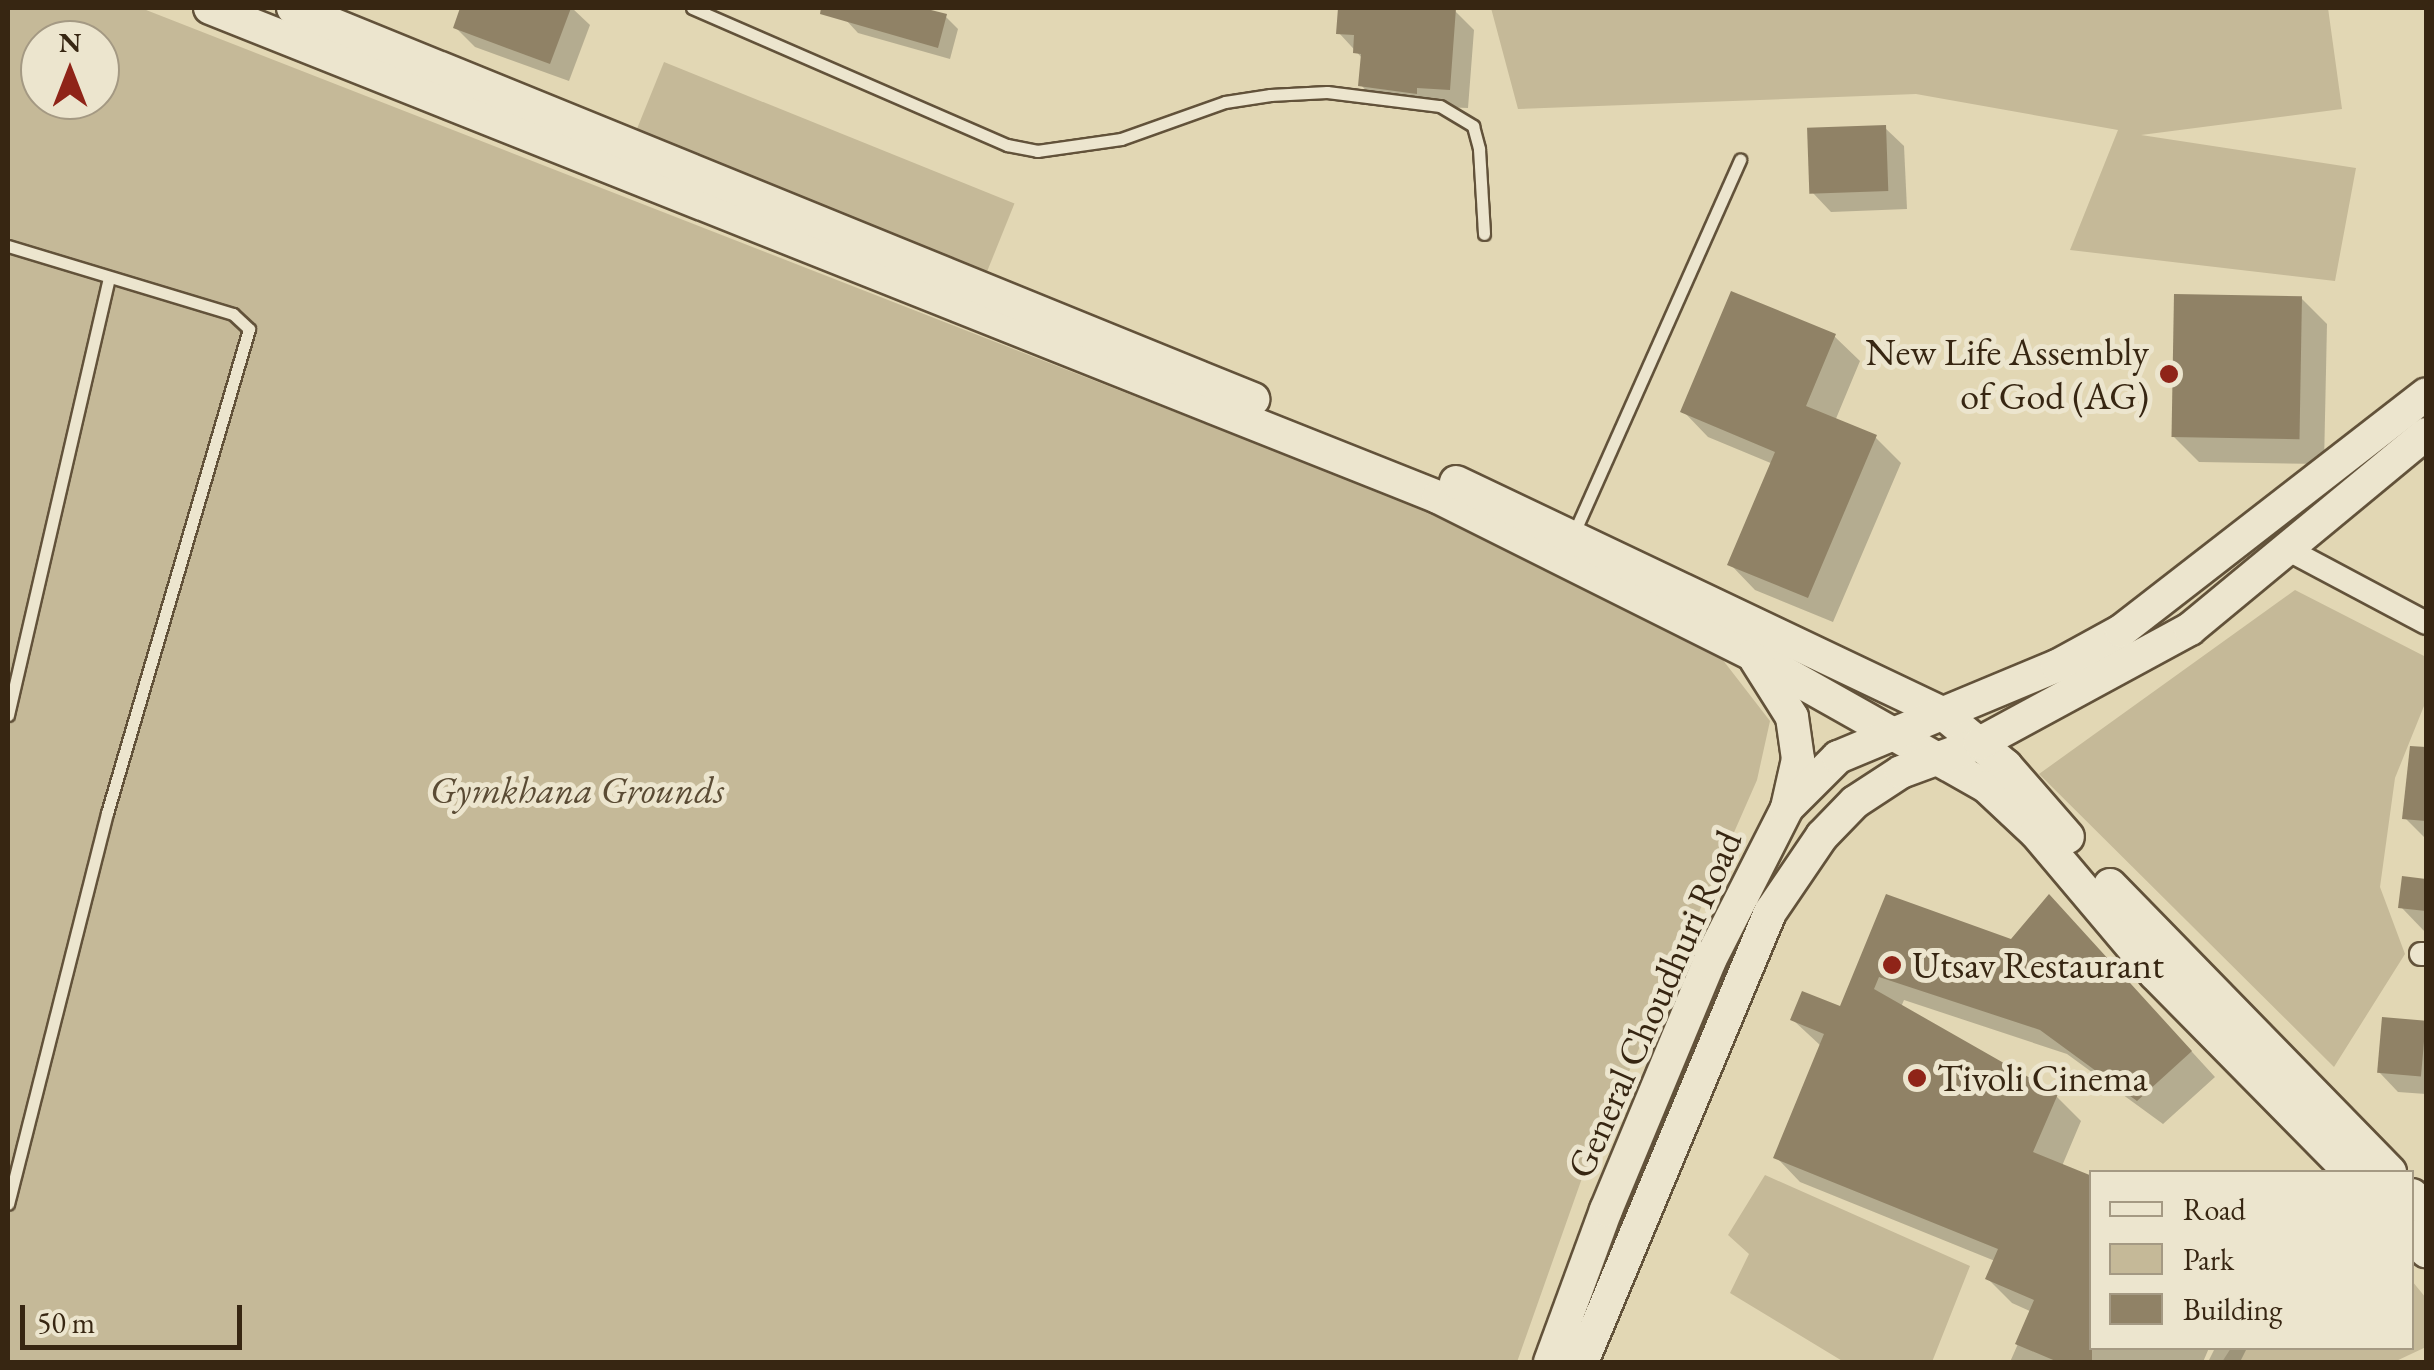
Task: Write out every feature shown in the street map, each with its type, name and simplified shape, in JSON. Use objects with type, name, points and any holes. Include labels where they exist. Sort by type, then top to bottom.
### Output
[{"type":"main road","points":[[210,8],[1438,497],[1753,655],[1987,787],[2036,833],[2155,974],[2348,1170]]},
{"type":"main road","points":[[293,8],[334,15],[1469,488],[1942,713],[2023,786],[2137,916],[2388,1170]]},
{"type":"main road","points":[[1942,713],[2056,666],[2121,631],[2426,394]]},
{"type":"main road","name":"General Choudhuri Road","points":[[1582,1362],[1771,911],[1822,836],[1855,802],[1901,772],[1980,744],[2190,629],[2426,434]]},
{"type":"main road","points":[[1753,655],[1792,717],[1798,759],[1787,808]]},
{"type":"main road","points":[[1826,695],[1842,684],[1841,665]]},
{"type":"main road","name":"General Choudhuri Road","points":[[1550,1362],[1606,1210],[1709,962],[1787,808],[1838,757],[1868,741],[1897,734],[1942,713]]},
{"type":"main road","points":[[2023,786],[2020,749],[2025,719]]},
{"type":"street","points":[[2287,550],[2426,623]]},
{"type":"lane","points":[[692,8],[1006,145],[1037,151],[1121,140],[1225,102],[1270,95],[1328,92],[1440,106],[1473,126],[1479,149],[1484,234]]},
{"type":"lane","points":[[1573,537],[1740,160]]},
{"type":"lane","points":[[8,246],[232,314],[249,330],[107,813],[8,1204]]},
{"type":"lane","points":[[8,715],[109,278]]},
{"type":"green space","name":"Gymkhana Grounds","points":[[8,8],[141,8],[1433,513],[1719,655],[1770,721],[1757,780],[1581,1181],[1517,1362],[8,1362]]},
{"type":"green space","points":[[1491,8],[2328,8],[2342,109],[2141,135],[2356,168],[2335,281],[2070,250],[2118,130],[1916,94],[1518,109]]},
{"type":"green space","points":[[664,62],[1014,204],[985,276],[635,134]]},
{"type":"green space","points":[[2295,590],[2426,657],[2426,701],[2395,778],[2380,887],[2405,954],[2334,1067],[2039,774]]},
{"type":"green space","points":[[1765,1175],[1970,1266],[1932,1362],[1844,1362],[1730,1293],[1749,1254],[1728,1235]]},
{"type":"green space","points":[[2414,1283],[2426,1298],[2426,1347],[2394,1362],[2222,1362],[2230,1350],[2414,1350]]},
{"type":"building","points":[[460,8],[571,8],[550,64],[453,28]]},
{"type":"building","points":[[821,8],[923,8],[947,14],[938,48],[820,14]]},
{"type":"building","points":[[1338,8],[1456,8],[1450,90],[1417,88],[1417,94],[1358,86],[1361,54],[1353,53],[1354,35],[1336,34]]},
{"type":"building","points":[[1886,125],[1888,191],[1809,194],[1807,128]]},
{"type":"building","points":[[1731,291],[1836,334],[1806,406],[1877,435],[1808,598],[1727,565],[1775,452],[1680,412]]},
{"type":"building","points":[[2174,294],[2302,296],[2299,439],[2172,437]]},
{"type":"building","points":[[2410,746],[2426,747],[2426,821],[2402,819]]},
{"type":"building","points":[[2402,876],[2426,879],[2426,911],[2398,908]]},
{"type":"building","name":"Tivoli Cinema","points":[[1886,894],[2011,939],[2049,894],[2192,1051],[2137,1101],[2040,1030],[1879,977],[1874,989],[2058,1094],[2033,1152],[2089,1175],[2092,1362],[2058,1362],[2015,1344],[2034,1300],[1985,1279],[1998,1249],[1773,1158],[1824,1034],[1790,1020],[1802,991],[1840,1006]]},
{"type":"building","points":[[2382,1017],[2426,1021],[2421,1077],[2377,1073]]},
{"type":"place","name":"New Life Assembly of God (AG)","points":[[2169,374]]},
{"type":"place","name":"Utsav Restaurant","points":[[1892,965]]},
{"type":"place","name":"Tivoli Cinema","points":[[1917,1078]]}]
